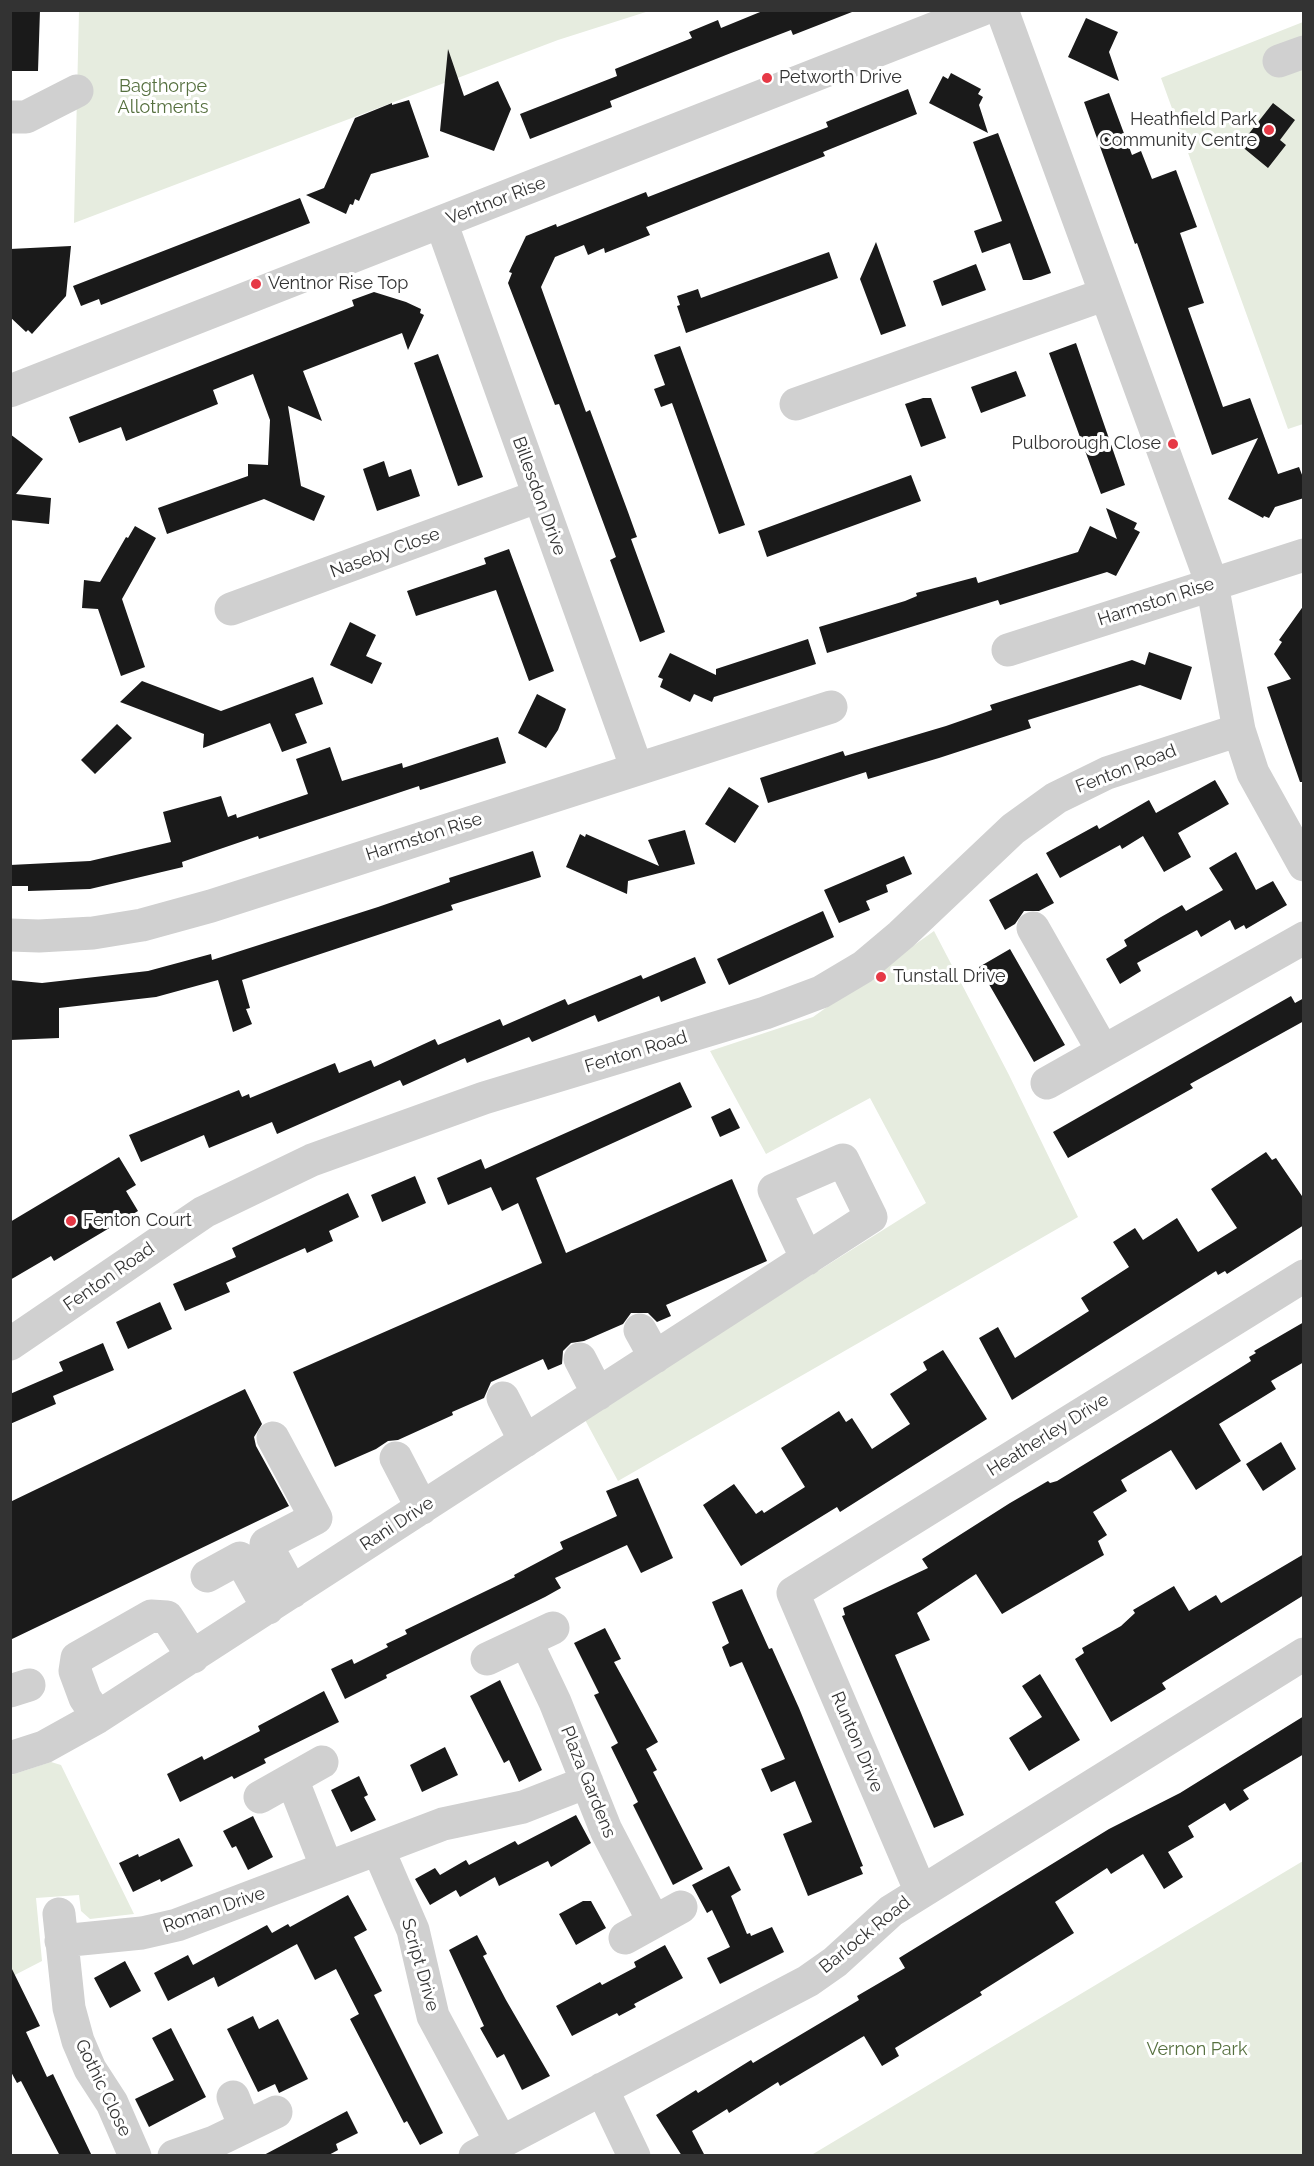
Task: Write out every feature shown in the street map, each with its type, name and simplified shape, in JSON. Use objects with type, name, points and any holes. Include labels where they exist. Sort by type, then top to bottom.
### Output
[{"type":"street","name":"Ventnor Rise","points":[[10,391],[981,10]]},
{"type":"street","points":[[1002,10],[1212,584],[1239,730],[1253,773],[1304,865]]},
{"type":"street","points":[[10,117],[26,117],[77,91]]},
{"type":"street","name":"Billesdon Drive","points":[[441,222],[637,769]]},
{"type":"street","points":[[796,404],[1106,294]]},
{"type":"street","name":"Naseby Close","points":[[231,609],[539,496]]},
{"type":"street","name":"Harmston Rise","points":[[1008,650],[1304,555]]},
{"type":"street","name":"Harmston Rise","points":[[10,935],[93,933],[142,925],[211,906],[831,707]]},
{"type":"street","name":"Fenton Road","points":[[10,1344],[204,1212],[312,1160],[484,1098],[765,1013],[821,992],[871,960],[1013,829],[1056,798],[1107,773],[1239,730]]},
{"type":"street","points":[[1033,928],[1103,1051]]},
{"type":"street","points":[[1047,1083],[1135,1033],[1188,991],[1304,938]]},
{"type":"street","name":"Rani Drive","points":[[10,1758],[44,1747],[98,1717],[598,1394],[647,1344],[716,1305],[777,1278],[807,1259]]},
{"type":"street","name":"Heatherley Drive","points":[[793,1593],[1304,1276]]},
{"type":"street","points":[[580,1359],[598,1394]]},
{"type":"street","points":[[502,1398],[525,1441]]},
{"type":"street","points":[[273,1438],[316,1518],[266,1544],[280,1600]]},
{"type":"street","points":[[396,1458],[422,1508]]},
{"type":"street","points":[[207,1576],[240,1558],[280,1600]]},
{"type":"street","name":"Runton Drive","points":[[793,1593],[921,1892]]},
{"type":"street","points":[[98,1717],[86,1698],[75,1671],[77,1658],[151,1616],[167,1617],[193,1657]]},
{"type":"street","name":"Plaza Gardens","points":[[487,1659],[539,1634],[555,1702],[606,1830],[668,1914],[625,1938]]},
{"type":"street","name":"Barlock Road","points":[[488,2149],[808,1981],[835,1962],[891,1911],[1304,1654]]},
{"type":"street","points":[[260,1797],[322,1762]]},
{"type":"street","points":[[292,1779],[327,1868]]},
{"type":"street","name":"Roman Drive","points":[[60,1927],[142,1933],[177,1926],[443,1824],[523,1807],[587,1782]]},
{"type":"street","name":"Script Drive","points":[[378,1849],[412,1930],[433,2016],[488,2149]]},
{"type":"street","name":"Gothic Close","points":[[60,1927],[69,2008],[78,2041],[90,2068],[117,2112],[135,2156]]},
{"type":"street","points":[[602,2089],[634,2156]]},
{"type":"street","points":[[233,2097],[245,2127]]},
{"type":"street","points":[[174,2156],[214,2142],[276,2112]]},
{"type":"green space","name":"Bagthorpe Allotments","points":[[79,11],[649,11],[558,40],[74,223]]},
{"type":"green space","points":[[1303,22],[1303,424],[1288,429],[1161,78]]},
{"type":"green space","points":[[934,931],[1009,1075],[1078,1217],[618,1481],[584,1418],[926,1203],[870,1098],[766,1154],[710,1051],[813,1017]]},
{"type":"green space","points":[[51,1762],[61,1765],[134,1914],[90,1919],[81,1911],[79,1895],[36,1898],[42,1961],[11,1977],[11,1775]]},
{"type":"green space","name":"Vernon Park","points":[[1303,1861],[1303,2155],[813,2154]]},
{"type":"building","points":[[10,10],[40,10],[38,71],[10,71]]},
{"type":"building","points":[[765,10],[852,12],[793,35],[791,30],[731,53],[610,101],[612,107],[530,139],[520,114],[617,76],[615,69],[692,38],[689,32],[718,20],[721,28]]},
{"type":"building","points":[[1086,18],[1118,32],[1109,52],[1119,81],[1068,57]]},
{"type":"building","points":[[448,49],[464,96],[498,81],[511,109],[494,151],[440,131]]},
{"type":"building","points":[[951,73],[981,89],[978,94],[983,97],[979,105],[988,133],[929,103],[943,76],[948,79]]},
{"type":"building","points":[[908,89],[917,114],[823,152],[825,156],[646,227],[650,235],[605,253],[604,248],[588,255],[584,245],[555,257],[541,287],[586,412],[590,410],[637,537],[631,539],[665,632],[640,642],[610,560],[616,557],[559,404],[555,405],[508,283],[512,273],[509,272],[526,236],[556,224],[557,227],[646,192],[648,197],[828,127],[826,122]]},
{"type":"building","points":[[1109,93],[1132,155],[1141,151],[1152,179],[1176,170],[1197,227],[1180,233],[1204,303],[1188,308],[1223,407],[1250,398],[1278,474],[1299,467],[1304,480],[1304,498],[1275,507],[1269,518],[1264,516],[1263,518],[1228,499],[1258,438],[1212,455],[1084,102]]},
{"type":"building","points":[[409,100],[429,157],[371,174],[359,201],[355,199],[353,205],[350,204],[346,214],[306,195],[324,188],[355,118],[392,103],[392,105]]},
{"type":"building","name":"Heathfield Park Community Centre","points":[[1273,103],[1295,120],[1280,140],[1286,145],[1268,168],[1240,145]]},
{"type":"building","points":[[998,133],[1051,273],[1031,280],[1023,280],[1010,243],[982,253],[974,231],[1002,221],[973,142]]},
{"type":"building","points":[[300,198],[310,223],[101,305],[99,299],[81,306],[73,286]]},
{"type":"building","points":[[876,242],[906,326],[881,335],[860,279]]},
{"type":"building","points":[[71,246],[66,296],[32,334],[28,330],[26,332],[10,317],[10,249]]},
{"type":"building","points":[[829,252],[838,278],[686,333],[677,306],[680,305],[677,296],[698,289],[701,298]]},
{"type":"building","points":[[976,264],[986,290],[942,306],[933,281]]},
{"type":"building","points":[[374,292],[421,309],[420,313],[424,315],[408,350],[402,333],[303,371],[322,421],[288,406],[301,486],[325,496],[314,521],[264,499],[167,534],[158,508],[248,476],[248,464],[268,465],[270,420],[253,374],[213,390],[218,404],[126,441],[121,427],[79,443],[69,417],[354,306],[352,300]]},
{"type":"building","points":[[1076,343],[1125,485],[1101,494],[1049,353]]},
{"type":"building","points":[[680,346],[745,525],[719,534],[672,403],[661,407],[654,389],[665,385],[654,355]]},
{"type":"building","points":[[438,354],[483,477],[458,486],[414,363]]},
{"type":"building","points":[[1016,371],[1026,396],[981,413],[971,387]]},
{"type":"building","points":[[931,398],[946,438],[921,447],[905,404]]},
{"type":"building","points":[[10,434],[43,459],[16,494],[51,498],[49,524],[10,520]]},
{"type":"building","points":[[384,461],[389,477],[411,469],[420,496],[377,511],[363,469]]},
{"type":"building","points":[[911,475],[921,501],[767,557],[758,531]]},
{"type":"building","points":[[1106,508],[1137,523],[1134,529],[1140,532],[1116,576],[1107,572],[1000,605],[998,600],[827,653],[819,627],[905,601],[917,596],[916,593],[976,577],[978,583],[1078,552],[1090,526],[1117,539]]},
{"type":"building","points":[[135,526],[156,538],[122,599],[145,667],[121,676],[98,609],[82,608],[84,580],[100,582],[126,537],[128,538]]},
{"type":"building","points":[[509,549],[554,671],[529,681],[496,590],[416,616],[407,591],[486,564],[484,558]]},
{"type":"building","points":[[1304,605],[1304,782],[1300,782],[1267,687],[1291,679],[1274,654],[1282,642],[1279,640]]},
{"type":"building","points":[[350,622],[376,635],[366,656],[382,663],[372,684],[330,665]]},
{"type":"building","points":[[808,639],[816,664],[714,697],[712,702],[694,694],[690,702],[660,687],[663,679],[658,677],[670,653],[716,675],[716,669]]},
{"type":"building","points":[[1149,652],[1192,667],[1181,700],[1140,685],[1028,720],[1031,728],[939,758],[868,779],[866,772],[768,803],[760,778],[843,751],[845,756],[946,726],[992,710],[990,705],[1132,660],[1145,665]]},
{"type":"building","points":[[313,677],[323,704],[295,714],[307,743],[282,752],[270,723],[203,748],[204,734],[120,702],[142,681],[221,711]]},
{"type":"building","points":[[537,694],[566,709],[558,730],[546,748],[518,733]]},
{"type":"building","points":[[117,724],[132,738],[95,774],[81,760]]},
{"type":"building","points":[[498,737],[506,763],[420,790],[419,786],[259,839],[258,836],[182,862],[183,867],[90,889],[28,891],[28,886],[10,886],[10,865],[90,861],[171,842],[163,812],[221,796],[228,817],[236,814],[237,818],[308,794],[296,759],[330,747],[342,781],[402,763],[403,768]]},
{"type":"building","points":[[1215,780],[1229,804],[1178,833],[1191,857],[1164,872],[1143,836],[1122,849],[1120,845],[1060,878],[1046,853],[1097,825],[1099,829],[1149,800],[1156,813]]},
{"type":"building","points":[[729,787],[759,806],[735,843],[705,824]]},
{"type":"building","points":[[685,830],[695,864],[628,881],[627,894],[566,867],[580,834],[585,837],[586,834],[659,866],[648,840]]},
{"type":"building","points":[[533,851],[541,877],[451,905],[453,910],[242,980],[250,1008],[246,1009],[252,1024],[233,1032],[218,980],[156,997],[59,1008],[59,1038],[10,1040],[10,980],[42,983],[148,971],[211,954],[212,960],[378,907],[450,882],[449,878]]},
{"type":"building","points":[[1236,852],[1256,890],[1273,881],[1287,905],[1246,929],[1244,925],[1235,930],[1230,920],[1201,937],[1197,930],[1137,963],[1141,971],[1120,984],[1106,959],[1127,946],[1124,940],[1161,917],[1182,905],[1186,911],[1223,890],[1209,868]]},
{"type":"building","points":[[904,856],[912,874],[886,885],[888,892],[866,901],[870,910],[839,923],[824,890]]},
{"type":"building","points":[[1037,873],[1054,903],[1039,911],[1024,911],[1015,924],[1005,930],[989,900]]},
{"type":"building","points":[[823,911],[834,937],[729,985],[717,959]]},
{"type":"building","points":[[1010,949],[1065,1045],[1034,1062],[979,967]]},
{"type":"building","points":[[695,957],[706,983],[661,1002],[659,996],[598,1022],[595,1015],[532,1042],[529,1037],[467,1063],[465,1058],[403,1086],[400,1080],[277,1134],[272,1122],[209,1148],[204,1135],[141,1162],[129,1135],[239,1090],[242,1097],[249,1094],[250,1098],[335,1063],[339,1073],[371,1060],[374,1067],[435,1039],[438,1045],[500,1019],[503,1026],[565,999],[568,1005],[641,975],[643,979]]},
{"type":"building","points":[[1291,996],[1295,1003],[1304,998],[1304,1021],[1190,1084],[1193,1088],[1068,1158],[1053,1132]]},
{"type":"building","points":[[680,1082],[692,1107],[536,1178],[566,1253],[732,1179],[767,1261],[666,1305],[671,1316],[657,1322],[648,1313],[631,1313],[623,1324],[584,1341],[571,1343],[563,1351],[562,1364],[548,1370],[543,1359],[491,1382],[484,1398],[452,1412],[453,1415],[398,1440],[388,1441],[376,1449],[335,1467],[293,1372],[542,1263],[518,1203],[502,1211],[491,1187],[448,1205],[437,1178],[481,1159],[485,1169]]},
{"type":"building","points":[[730,1108],[740,1128],[720,1137],[711,1117]]},
{"type":"building","points":[[1266,1152],[1272,1160],[1276,1158],[1304,1199],[1304,1225],[1227,1274],[1225,1271],[1218,1275],[1216,1271],[1012,1400],[979,1338],[998,1327],[1015,1358],[1089,1311],[1081,1298],[1129,1267],[1113,1242],[1135,1228],[1143,1240],[1177,1218],[1198,1252],[1237,1228],[1211,1189]]},
{"type":"building","name":"Fenton Court","points":[[119,1157],[136,1185],[126,1191],[138,1211],[54,1261],[51,1256],[10,1280],[10,1222]]},
{"type":"building","points":[[415,1176],[426,1203],[382,1222],[371,1195]]},
{"type":"building","points":[[348,1193],[359,1217],[329,1231],[333,1241],[307,1253],[305,1248],[226,1283],[230,1292],[185,1311],[173,1284],[236,1257],[232,1248]]},
{"type":"building","points":[[160,1302],[172,1329],[128,1349],[116,1322]]},
{"type":"building","points":[[1304,1322],[1304,1362],[1271,1381],[1276,1389],[1219,1424],[1241,1461],[1196,1490],[1171,1450],[1121,1480],[1127,1491],[1093,1512],[1107,1535],[1098,1541],[1104,1555],[1002,1614],[976,1574],[917,1613],[930,1640],[895,1655],[964,1815],[934,1828],[842,1616],[845,1615],[843,1608],[928,1568],[922,1559],[1010,1503],[1048,1481],[1050,1483],[1057,1481],[1157,1420],[1251,1361],[1249,1357],[1256,1353],[1254,1351]]},
{"type":"building","points":[[103,1343],[114,1370],[53,1396],[56,1404],[10,1424],[10,1394],[63,1371],[59,1362]]},
{"type":"building","points":[[943,1350],[987,1419],[840,1512],[837,1507],[741,1566],[703,1505],[734,1484],[756,1514],[762,1510],[764,1513],[805,1487],[781,1448],[839,1411],[846,1422],[852,1418],[872,1449],[910,1424],[890,1394],[927,1370],[923,1362]]},
{"type":"building","points":[[245,1389],[262,1424],[254,1437],[256,1446],[289,1506],[10,1640],[10,1502]]},
{"type":"building","points":[[1281,1442],[1296,1469],[1263,1491],[1246,1464]]},
{"type":"building","points":[[638,1478],[673,1558],[641,1573],[627,1545],[555,1578],[561,1588],[545,1597],[386,1675],[387,1678],[345,1699],[331,1669],[352,1659],[354,1664],[388,1647],[386,1644],[407,1634],[405,1630],[515,1577],[514,1575],[563,1549],[560,1542],[617,1516],[606,1491]]},
{"type":"building","points":[[1304,1554],[1304,1595],[1162,1683],[1166,1689],[1111,1722],[1075,1659],[1084,1653],[1082,1648],[1121,1626],[1135,1613],[1133,1610],[1174,1586],[1189,1611],[1216,1595],[1221,1603]]},
{"type":"building","points":[[742,1589],[799,1708],[863,1866],[860,1867],[863,1874],[808,1896],[783,1834],[812,1822],[795,1781],[771,1792],[761,1769],[785,1759],[742,1662],[730,1667],[722,1647],[729,1643],[712,1602]]},
{"type":"building","points":[[605,1628],[621,1659],[614,1662],[658,1742],[646,1749],[657,1770],[653,1772],[703,1869],[673,1885],[633,1805],[638,1802],[611,1747],[618,1743],[594,1695],[599,1693],[574,1643]]},
{"type":"building","points":[[1040,1674],[1080,1740],[1029,1771],[1009,1738],[1042,1717],[1022,1686]]},
{"type":"building","points":[[500,1680],[542,1770],[519,1782],[509,1760],[504,1763],[470,1696]]},
{"type":"building","points":[[324,1691],[339,1722],[264,1759],[266,1763],[234,1779],[232,1776],[180,1802],[167,1774],[202,1756],[204,1760],[260,1731],[258,1726]]},
{"type":"building","points":[[1304,1716],[1304,1754],[1243,1790],[1249,1799],[1230,1811],[1225,1803],[1188,1826],[1194,1837],[1168,1852],[1183,1877],[1164,1889],[1143,1854],[1111,1874],[1107,1868],[1055,1902],[1074,1933],[980,1992],[982,1995],[895,2048],[899,2056],[882,2066],[864,2036],[780,2086],[778,2082],[729,2113],[727,2109],[692,2131],[705,2156],[682,2156],[656,2115],[696,2090],[698,2093],[751,2060],[753,2063],[859,2000],[857,1996],[905,1968],[899,1958],[1109,1829],[1180,1793]]},
{"type":"building","points":[[445,1747],[458,1775],[422,1792],[410,1765]]},
{"type":"building","points":[[359,1776],[368,1795],[364,1797],[376,1820],[351,1832],[331,1790]]},
{"type":"building","points":[[576,1815],[591,1843],[551,1867],[548,1861],[499,1886],[495,1877],[460,1897],[456,1890],[430,1905],[415,1879],[435,1868],[440,1875],[466,1860],[469,1865],[515,1841],[518,1845]]},
{"type":"building","points":[[253,1816],[273,1857],[248,1870],[236,1846],[232,1848],[223,1831]]},
{"type":"building","points":[[179,1838],[193,1866],[161,1882],[160,1879],[133,1892],[119,1863],[138,1854],[139,1857]]},
{"type":"building","points":[[729,1866],[741,1890],[731,1896],[747,1934],[750,1933],[751,1936],[772,1927],[784,1952],[720,1984],[707,1958],[730,1947],[712,1910],[707,1913],[692,1885]]},
{"type":"building","points":[[348,1895],[367,1930],[354,1937],[382,1991],[374,1995],[443,2133],[420,2145],[407,2121],[404,2123],[350,2019],[359,2014],[336,1969],[315,1980],[297,1944],[218,1987],[214,1977],[168,2001],[154,1973],[188,1955],[193,1965],[267,1925],[272,1933],[288,1924],[290,1927]]},
{"type":"building","points":[[583,1901],[591,1901],[606,1928],[576,1945],[559,1914]]},
{"type":"building","points":[[477,1935],[487,1954],[483,1956],[550,2076],[522,2090],[504,2054],[497,2058],[480,2028],[484,2026],[449,1950]]},
{"type":"building","points":[[665,1945],[683,1978],[634,2004],[636,2007],[619,2016],[617,2013],[572,2036],[556,2006],[600,1982],[602,1985],[636,1967],[634,1962]]},
{"type":"building","points":[[125,1961],[141,1991],[110,2008],[94,1978]]},
{"type":"building","points":[[10,1965],[40,2026],[26,2032],[47,2077],[53,2074],[92,2156],[60,2156],[21,2081],[17,2083],[10,2070]]},
{"type":"building","points":[[253,2016],[259,2029],[278,2019],[308,2079],[279,2093],[275,2084],[258,2092],[227,2029]]},
{"type":"building","points":[[171,2028],[206,2097],[149,2127],[135,2099],[174,2080],[152,2038]]},
{"type":"building","points":[[347,2111],[358,2133],[336,2144],[338,2150],[327,2156],[262,2156]]},
{"type":"place","name":"Petworth Drive","points":[[767,78]]},
{"type":"place","name":"Heathfield Park Community Centre","points":[[1269,130]]},
{"type":"place","name":"Ventnor Rise Top","points":[[256,284]]},
{"type":"place","name":"Pulborough Close","points":[[1173,444]]},
{"type":"place","name":"Tunstall Drive","points":[[881,977]]},
{"type":"place","name":"Fenton Court","points":[[71,1221]]}]
